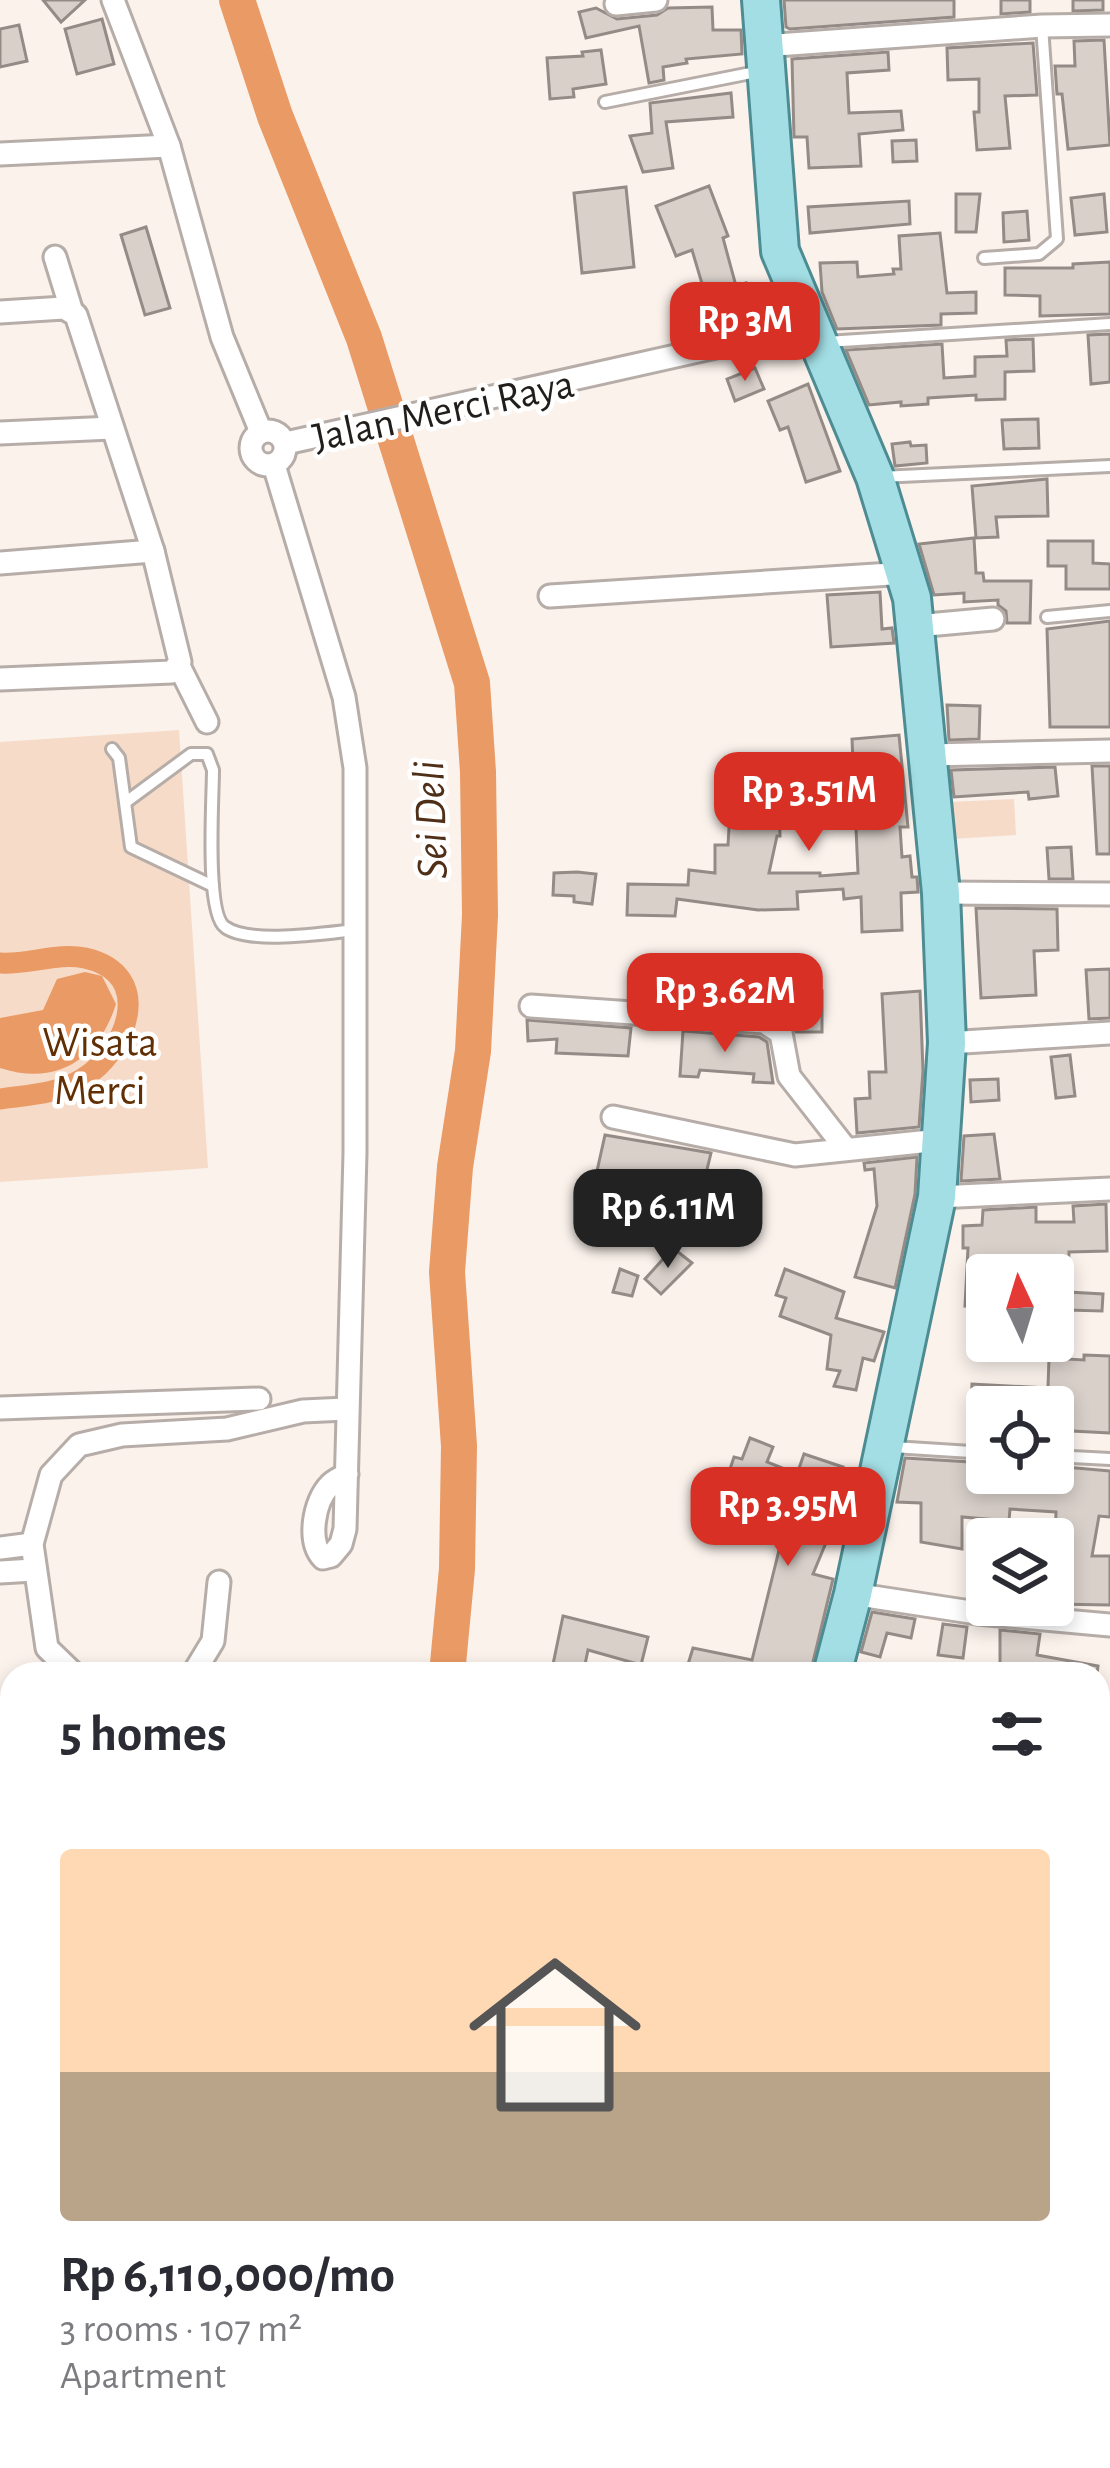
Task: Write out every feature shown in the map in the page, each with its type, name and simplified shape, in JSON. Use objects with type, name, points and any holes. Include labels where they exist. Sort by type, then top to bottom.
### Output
[{"type":"main road","points":[[761,0],[780,251],[875,477],[907,573],[941,892],[947,1043],[937,1197],[835,1662]]},
{"type":"street","name":"Jalan Merci Raya","points":[[113,0],[169,146],[222,337],[261,432]]},
{"type":"street","points":[[616,4],[656,0]]},
{"type":"street","points":[[763,58],[1042,26],[1110,25]]},
{"type":"street","points":[[0,154],[169,146]]},
{"type":"street","points":[[55,257],[153,551],[179,666],[207,722]]},
{"type":"street","points":[[0,312],[71,309]]},
{"type":"street","name":"Jalan Merci Raya","points":[[286,443],[814,335]]},
{"type":"street","points":[[0,433],[112,428]]},
{"type":"street","points":[[261,432],[274,432],[286,443],[274,465],[262,465],[252,456],[251,442],[261,432]]},
{"type":"street","points":[[274,465],[351,727],[355,769],[355,1174],[346,1474]]},
{"type":"street","points":[[0,563],[153,551]]},
{"type":"street","points":[[550,596],[907,573]]},
{"type":"street","points":[[916,626],[994,619]]},
{"type":"street","points":[[0,680],[172,672],[179,666]]},
{"type":"street","points":[[929,755],[1110,751]]},
{"type":"street","points":[[941,892],[1110,894]]},
{"type":"street","points":[[531,1006],[764,1022],[781,1033],[789,1076],[846,1149]]},
{"type":"street","points":[[947,1043],[1110,1034]]},
{"type":"street","points":[[613,1117],[795,1155],[940,1140]]},
{"type":"street","points":[[937,1197],[1110,1189]]},
{"type":"street","points":[[0,1408],[259,1399]]},
{"type":"street","points":[[202,1401],[204,1430]]},
{"type":"street","points":[[69,1406],[79,1445]]},
{"type":"street","points":[[62,1662],[47,1648],[32,1544],[51,1475],[79,1445],[122,1436],[227,1429],[303,1411],[346,1409]]},
{"type":"street","points":[[0,1548],[32,1544]]},
{"type":"street","points":[[0,1572],[34,1570]]},
{"type":"street","points":[[200,1662],[213,1641],[219,1582]]},
{"type":"street","points":[[853,1594],[976,1613],[1110,1625]]},
{"type":"lane","points":[[984,258],[1039,254],[1057,239],[1042,26]]},
{"type":"lane","points":[[605,102],[763,58]]},
{"type":"lane","points":[[814,335],[1110,324]]},
{"type":"lane","points":[[875,477],[1110,466]]},
{"type":"lane","points":[[1047,617],[1110,611]]},
{"type":"lane","points":[[112,748],[119,758],[128,842],[135,851],[213,886]]},
{"type":"lane","points":[[126,802],[191,754],[207,754],[213,770],[213,886],[218,920],[246,935],[356,930]]},
{"type":"lane","points":[[884,1447],[966,1452]]},
{"type":"lane","points":[[1074,1457],[1110,1460]]},
{"type":"green space","name":"Wisata Merci","points":[[179,730],[208,1168],[0,1182],[0,742]]},
{"type":"green space","points":[[1014,799],[1016,835],[952,839],[950,802]]},
{"type":"shaded area","points":[[85,972],[102,976],[116,1004],[109,1023],[87,1053],[58,1070],[40,1074],[0,1068],[0,1018],[43,1010],[57,979]]},
{"type":"building","points":[[43,0],[85,0],[61,22]]},
{"type":"building","points":[[784,0],[954,0],[954,17],[790,29]]},
{"type":"building","points":[[1001,0],[1030,0],[1030,12],[1001,14]]},
{"type":"building","points":[[1073,0],[1103,0],[1103,10],[1073,11]]},
{"type":"building","points":[[712,7],[713,30],[741,30],[742,54],[686,59],[687,63],[663,67],[664,80],[649,83],[639,26],[586,38],[579,12],[596,8],[617,19],[657,15],[668,8]]},
{"type":"building","points":[[102,19],[114,64],[77,74],[65,29]]},
{"type":"building","points":[[19,25],[27,61],[0,67],[0,29]]},
{"type":"building","points":[[1104,40],[1110,145],[1068,149],[1055,66],[1075,66],[1074,41]]},
{"type":"building","points":[[1033,43],[1037,95],[1005,96],[1010,148],[977,150],[974,112],[979,112],[979,79],[948,80],[947,48]]},
{"type":"building","points":[[601,50],[606,84],[573,89],[574,97],[550,99],[547,58]]},
{"type":"building","points":[[888,52],[889,70],[847,73],[849,113],[901,111],[903,130],[859,134],[861,166],[809,168],[807,137],[794,137],[792,59]]},
{"type":"building","points":[[731,93],[733,117],[666,122],[673,168],[643,172],[630,136],[652,133],[650,103]]},
{"type":"building","points":[[916,140],[917,161],[893,162],[892,141]]},
{"type":"building","points":[[709,186],[728,236],[723,238],[736,286],[746,283],[756,320],[734,324],[731,308],[706,315],[700,297],[706,297],[692,250],[676,256],[656,206]]},
{"type":"building","points":[[626,187],[634,267],[582,273],[574,193]]},
{"type":"building","points":[[956,194],[980,194],[976,232],[956,232]]},
{"type":"building","points":[[1104,194],[1107,232],[1075,235],[1071,198]]},
{"type":"building","points":[[909,201],[910,224],[810,233],[808,207]]},
{"type":"building","points":[[1027,211],[1029,240],[1004,242],[1003,213]]},
{"type":"building","points":[[146,227],[170,308],[145,315],[121,235]]},
{"type":"building","points":[[940,233],[947,293],[976,292],[976,313],[941,314],[941,325],[837,329],[822,292],[820,263],[857,262],[858,277],[894,274],[893,269],[901,269],[899,236]]},
{"type":"building","points":[[1110,262],[1110,314],[1040,316],[1040,296],[1005,295],[1005,268],[1073,268],[1073,264]]},
{"type":"building","points":[[1110,334],[1110,382],[1091,384],[1088,335]]},
{"type":"building","points":[[1033,339],[1034,371],[1005,372],[1005,399],[976,400],[976,395],[928,398],[928,404],[901,406],[901,402],[869,405],[846,350],[942,344],[944,378],[975,376],[975,357],[1007,356],[1006,340]]},
{"type":"building","points":[[755,368],[764,389],[735,401],[727,379]]},
{"type":"building","points":[[808,384],[840,471],[806,482],[788,427],[780,430],[768,401]]},
{"type":"building","points":[[1038,419],[1039,448],[1004,449],[1002,420]]},
{"type":"building","points":[[910,442],[911,446],[926,445],[927,463],[895,466],[892,444]]},
{"type":"building","points":[[1047,479],[1048,516],[996,517],[998,537],[976,538],[972,486]]},
{"type":"building","points":[[974,538],[976,573],[983,573],[984,581],[1031,581],[1030,623],[1007,623],[998,600],[964,602],[964,593],[934,595],[919,544]]},
{"type":"building","points":[[1048,541],[1093,541],[1093,563],[1110,564],[1110,589],[1066,589],[1066,566],[1048,566]]},
{"type":"building","points":[[880,592],[882,629],[892,628],[894,643],[831,647],[827,595]]},
{"type":"building","points":[[1110,621],[1110,727],[1050,727],[1047,629]]},
{"type":"building","points":[[947,705],[980,706],[979,739],[949,740]]},
{"type":"building","points":[[899,735],[908,827],[900,827],[902,857],[910,856],[918,892],[901,893],[902,930],[862,932],[861,897],[844,899],[843,889],[797,892],[798,909],[758,910],[677,899],[675,916],[627,915],[628,884],[688,885],[689,870],[715,873],[715,845],[728,845],[730,811],[779,812],[780,836],[769,873],[858,873],[852,739]]},
{"type":"building","points":[[1092,766],[1110,766],[1110,854],[1097,854]]},
{"type":"building","points":[[1055,767],[1058,796],[1029,799],[1028,792],[954,797],[951,770]]},
{"type":"building","points":[[1071,847],[1073,879],[1049,879],[1047,848]]},
{"type":"building","points":[[554,873],[596,874],[592,904],[574,902],[574,896],[553,895]]},
{"type":"building","points":[[976,908],[1057,909],[1058,950],[1034,951],[1036,995],[981,998]]},
{"type":"building","points":[[637,966],[661,969],[659,984],[679,987],[678,1001],[633,998]]},
{"type":"building","points":[[1110,969],[1110,1018],[1089,1019],[1086,970]]},
{"type":"building","points":[[776,991],[822,991],[822,1032],[796,1032],[793,1024],[775,1012]]},
{"type":"building","points":[[920,991],[919,1127],[857,1133],[855,1099],[870,1098],[869,1072],[886,1072],[882,994]]},
{"type":"building","points":[[527,1020],[631,1028],[628,1056],[556,1053],[557,1039],[528,1041]]},
{"type":"building","points":[[683,1031],[759,1037],[767,1042],[773,1083],[753,1082],[754,1074],[700,1070],[698,1077],[680,1076]]},
{"type":"building","points":[[1070,1055],[1075,1096],[1056,1098],[1051,1057]]},
{"type":"building","points":[[998,1079],[999,1100],[971,1102],[970,1080]]},
{"type":"building","points":[[994,1134],[1000,1179],[961,1181],[964,1136]]},
{"type":"building","points":[[605,1135],[711,1153],[702,1190],[597,1171]]},
{"type":"building","points":[[917,1157],[915,1194],[895,1288],[855,1277],[877,1206],[874,1169],[865,1170],[864,1163]]},
{"type":"building","points":[[1106,1204],[1107,1251],[968,1254],[968,1248],[963,1248],[963,1226],[982,1225],[983,1210],[1036,1207],[1036,1222],[1074,1222],[1073,1206]]},
{"type":"building","points":[[673,1248],[692,1263],[661,1294],[645,1279]]},
{"type":"building","points":[[620,1269],[638,1276],[632,1296],[613,1292]]},
{"type":"building","points":[[785,1269],[844,1292],[836,1318],[884,1332],[874,1361],[863,1358],[856,1390],[834,1386],[840,1371],[827,1369],[831,1335],[780,1316],[786,1298],[776,1295]]},
{"type":"building","points":[[1074,1292],[1103,1294],[1102,1311],[1074,1310]]},
{"type":"building","points":[[1084,1355],[1110,1356],[1110,1433],[1074,1431],[1074,1386],[1048,1386],[1049,1362],[1084,1360]]},
{"type":"building","points":[[750,1438],[773,1447],[767,1462],[797,1474],[804,1454],[843,1467],[836,1487],[852,1492],[813,1574],[833,1579],[813,1662],[689,1662],[693,1648],[752,1660],[778,1541],[798,1494],[729,1472],[734,1457],[742,1459]]},
{"type":"building","points":[[905,1458],[966,1462],[966,1494],[1074,1494],[1074,1468],[1110,1471],[1110,1517],[1099,1516],[1092,1556],[1110,1556],[1110,1605],[1074,1604],[1074,1518],[1010,1509],[1009,1518],[962,1517],[962,1549],[921,1542],[921,1503],[897,1502]]},
{"type":"building","points":[[872,1612],[915,1619],[911,1638],[887,1633],[880,1657],[861,1652]]},
{"type":"building","points":[[563,1616],[648,1637],[642,1662],[588,1650],[586,1662],[553,1662]]},
{"type":"building","points":[[943,1624],[967,1627],[963,1658],[938,1655]]},
{"type":"building","points":[[1000,1630],[1040,1634],[1037,1655],[1076,1662],[1000,1662]]},
{"type":"waterway","name":"Sei Deli","points":[[237,0],[275,116],[364,338],[472,683],[480,915],[473,1051],[455,1167],[447,1272],[459,1446],[457,1569],[448,1662]]},
{"type":"waterway","points":[[0,963],[85,958],[107,967],[121,980],[127,996],[122,1033],[112,1051],[82,1079],[63,1088],[0,1099]]}]
